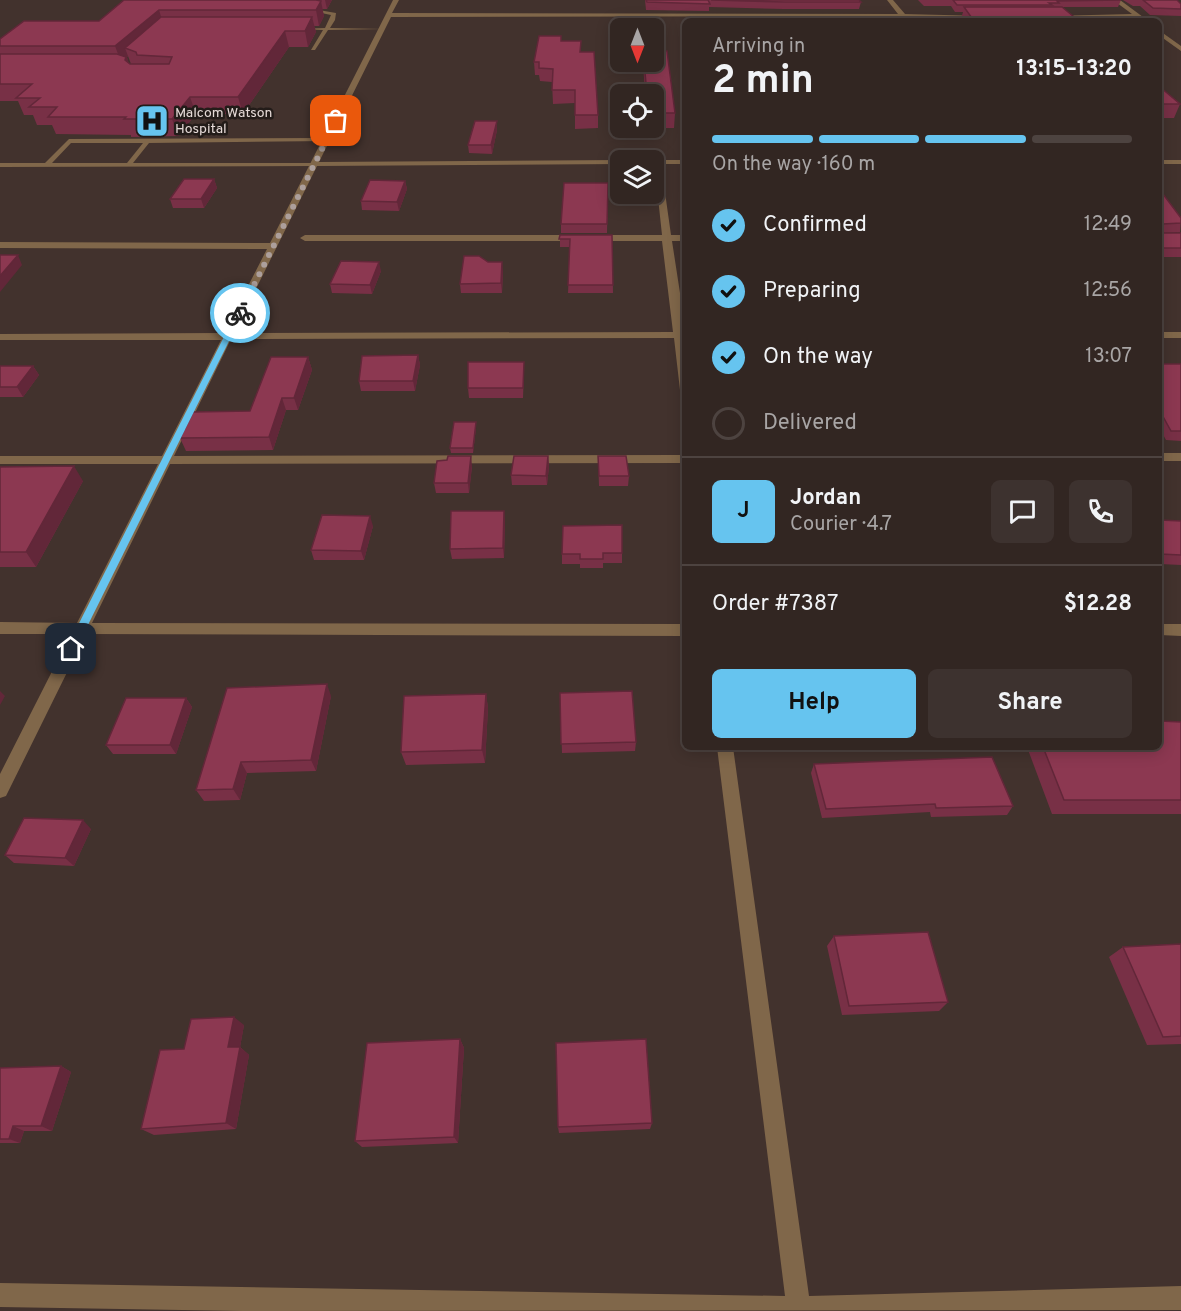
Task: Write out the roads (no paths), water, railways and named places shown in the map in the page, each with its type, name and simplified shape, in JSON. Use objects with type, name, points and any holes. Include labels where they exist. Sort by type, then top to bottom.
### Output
[{"type":"street","points":[[0,791],[396,0]]},
{"type":"street","points":[[890,0],[903,16]]},
{"type":"street","points":[[1116,0],[1140,18]]},
{"type":"street","points":[[389,15],[630,12],[985,16]]},
{"type":"street","points":[[1043,16],[1137,16]]},
{"type":"street","points":[[1162,35],[1181,49]]},
{"type":"street","points":[[314,164],[610,162]]},
{"type":"street","points":[[664,162],[682,162]]},
{"type":"street","points":[[1162,162],[1181,162]]},
{"type":"street","points":[[662,204],[682,329]]},
{"type":"street","points":[[305,238],[682,238]]},
{"type":"street","points":[[0,245],[273,246]]},
{"type":"street","points":[[0,337],[682,335]]},
{"type":"street","points":[[1162,335],[1181,335]]},
{"type":"street","points":[[1162,458],[1181,457]]},
{"type":"street","points":[[0,460],[682,459]]},
{"type":"street","points":[[0,628],[682,630]]},
{"type":"street","points":[[1162,630],[1181,630]]},
{"type":"street","points":[[725,750],[799,1309]]},
{"type":"street","points":[[0,1294],[799,1309],[1181,1298]]},
{"type":"lane","points":[[304,9],[324,10],[334,14],[328,29],[313,49]]},
{"type":"lane","points":[[293,29],[382,29]]},
{"type":"lane","points":[[47,165],[69,141],[326,140]]},
{"type":"lane","points":[[129,164],[147,141]]},
{"type":"lane","points":[[0,165],[314,164]]},
{"type":"place","name":"Malcom Watson Hospital","points":[[152,121]]}]
